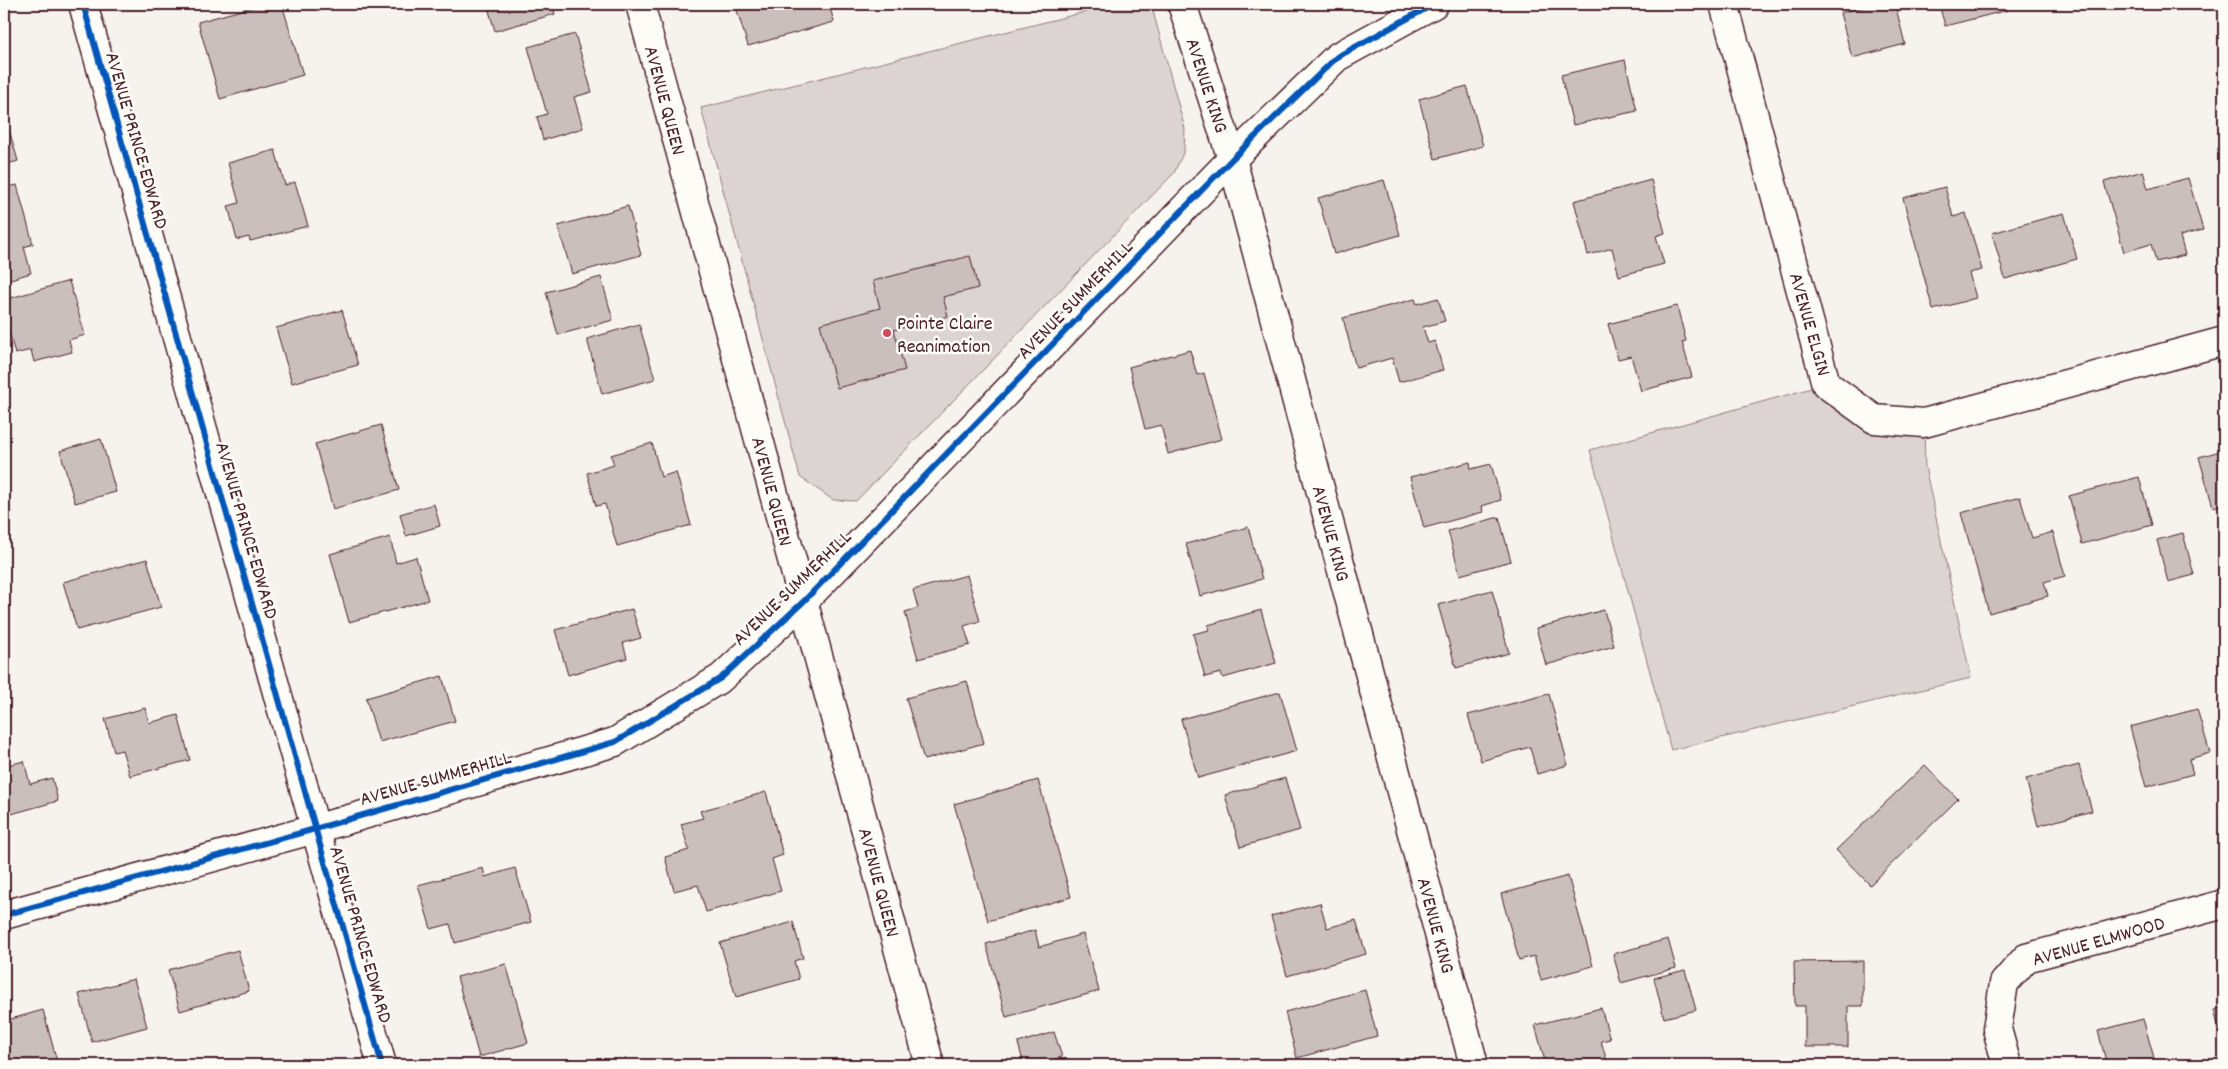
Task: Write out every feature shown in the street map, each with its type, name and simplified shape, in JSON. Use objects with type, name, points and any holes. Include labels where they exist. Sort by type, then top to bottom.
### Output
[{"type":"street","name":"AVENUE PRINCE EDWARD","points":[[83,4],[382,1065]]},
{"type":"street","name":"AVENUE QUEEN","points":[[640,4],[930,1065]]},
{"type":"street","name":"AVENUE KING","points":[[1182,4],[1232,159],[1474,1065]]},
{"type":"street","name":"AVENUE SUMMERHILL","points":[[4,915],[315,829],[615,742],[721,678],[804,602],[1232,159],[1337,57],[1434,4]]},
{"type":"street","name":"AVENUE ELGIN","points":[[1724,4],[1826,384],[1874,420],[1924,423],[2224,341]]},
{"type":"street","name":"AVENUE ELMWOOD","points":[[2007,1065],[1997,1029],[2004,983],[2026,958],[2224,904]]},
{"type":"shaded area","points":[[1117,4],[1151,4],[1185,129],[1184,151],[1174,173],[856,501],[833,500],[800,477],[701,108]]},
{"type":"shaded area","points":[[1826,384],[1874,419],[1924,423],[1925,467],[1971,678],[1671,750],[1590,450]]},
{"type":"building","points":[[263,4],[282,4],[303,75],[220,99],[198,22]]},
{"type":"building","points":[[487,4],[552,4],[555,14],[495,31]]},
{"type":"building","points":[[735,4],[829,4],[834,22],[748,46]]},
{"type":"building","points":[[1874,4],[1895,4],[1905,44],[1852,58],[1840,13]]},
{"type":"building","points":[[1939,4],[2007,4],[2008,10],[1945,26]]},
{"type":"building","points":[[575,34],[592,92],[574,97],[583,128],[543,140],[537,117],[547,114],[528,47]]},
{"type":"building","points":[[1625,60],[1637,111],[1573,125],[1561,75]]},
{"type":"building","points":[[1467,86],[1483,146],[1435,159],[1419,99]]},
{"type":"building","points":[[4,112],[18,161],[4,165]]},
{"type":"building","points":[[275,150],[285,185],[295,182],[308,226],[250,241],[249,237],[237,240],[228,206],[239,203],[228,163]]},
{"type":"building","points":[[2143,171],[2148,189],[2188,178],[2203,230],[2180,236],[2185,255],[2156,262],[2151,244],[2124,252],[2104,182]]},
{"type":"building","points":[[1384,180],[1400,235],[1334,254],[1318,198]]},
{"type":"building","points":[[1651,180],[1665,233],[1656,236],[1664,264],[1619,276],[1612,248],[1588,255],[1574,201]]},
{"type":"building","points":[[17,185],[33,244],[24,247],[31,273],[4,281],[4,188]]},
{"type":"building","points":[[1945,187],[1953,217],[1966,213],[1982,270],[1969,273],[1976,298],[1933,310],[1903,198]]},
{"type":"building","points":[[628,206],[641,255],[572,274],[558,226]]},
{"type":"building","points":[[2064,213],[2077,259],[2005,279],[1992,233]]},
{"type":"building","points":[[970,256],[978,288],[943,297],[948,316],[894,330],[905,370],[837,388],[820,324],[880,308],[873,281]]},
{"type":"building","points":[[601,277],[613,320],[558,335],[546,292]]},
{"type":"building","points":[[69,281],[85,335],[69,340],[72,352],[34,362],[31,350],[15,354],[4,313],[4,300]]},
{"type":"building","points":[[1438,298],[1445,321],[1423,327],[1428,343],[1435,341],[1443,370],[1399,382],[1392,358],[1356,368],[1343,318],[1415,299],[1417,304]]},
{"type":"building","points":[[1677,306],[1686,341],[1682,342],[1692,377],[1641,391],[1631,356],[1618,359],[1608,324]]},
{"type":"building","points":[[342,310],[358,365],[292,383],[276,328]]},
{"type":"building","points":[[639,324],[655,379],[602,394],[587,339]]},
{"type":"building","points":[[1190,350],[1197,375],[1204,373],[1222,439],[1168,454],[1161,425],[1145,429],[1129,367]]},
{"type":"building","points":[[381,425],[399,490],[333,509],[315,444]]},
{"type":"building","points":[[101,439],[116,492],[75,503],[60,451]]},
{"type":"building","points":[[652,443],[661,477],[676,472],[691,525],[617,546],[605,504],[596,506],[587,473],[614,465],[611,455]]},
{"type":"building","points":[[2224,450],[2224,504],[2213,507],[2199,457]]},
{"type":"building","points":[[1470,462],[1471,469],[1491,464],[1501,500],[1482,506],[1483,512],[1424,528],[1410,477]]},
{"type":"building","points":[[2139,477],[2152,525],[2082,544],[2069,496]]},
{"type":"building","points":[[2020,497],[2032,538],[2053,532],[2065,576],[2044,582],[2048,596],[1989,613],[1961,513]]},
{"type":"building","points":[[434,504],[440,526],[406,536],[400,514]]},
{"type":"building","points":[[1499,517],[1511,561],[1460,575],[1448,531]]},
{"type":"building","points":[[1248,527],[1262,579],[1200,596],[1186,544]]},
{"type":"building","points":[[2183,533],[2194,575],[2168,582],[2157,540]]},
{"type":"building","points":[[390,537],[396,563],[416,557],[428,600],[349,622],[330,554]]},
{"type":"building","points":[[147,559],[161,607],[77,630],[63,582]]},
{"type":"building","points":[[967,575],[980,621],[964,626],[970,645],[918,659],[905,612],[918,608],[913,590]]},
{"type":"building","points":[[1492,590],[1509,653],[1456,668],[1438,605]]},
{"type":"building","points":[[632,609],[641,638],[623,643],[627,658],[568,675],[555,630]]},
{"type":"building","points":[[1261,610],[1276,663],[1223,678],[1221,673],[1205,677],[1193,634],[1209,630],[1208,625]]},
{"type":"building","points":[[1604,610],[1614,646],[1546,665],[1536,628]]},
{"type":"building","points":[[442,676],[455,721],[379,742],[366,698]]},
{"type":"building","points":[[967,681],[984,743],[924,760],[906,698]]},
{"type":"building","points":[[1280,692],[1297,751],[1198,778],[1181,719]]},
{"type":"building","points":[[1549,694],[1568,765],[1537,774],[1530,747],[1481,761],[1468,715]]},
{"type":"building","points":[[145,708],[149,723],[178,715],[190,760],[130,776],[122,750],[114,752],[105,719]]},
{"type":"building","points":[[2197,709],[2210,753],[2189,759],[2193,774],[2146,787],[2130,727]]},
{"type":"building","points":[[24,761],[30,784],[52,778],[58,801],[4,816],[4,766]]},
{"type":"building","points":[[1925,765],[1958,799],[1870,885],[1836,850]]},
{"type":"building","points":[[2079,765],[2092,811],[2038,826],[2026,779]]},
{"type":"building","points":[[1285,778],[1300,830],[1240,847],[1225,795]]},
{"type":"building","points":[[1038,780],[1071,897],[988,921],[954,804]]},
{"type":"building","points":[[766,792],[783,855],[772,859],[781,891],[706,912],[698,885],[674,891],[665,857],[689,850],[681,824],[703,818],[700,811]]},
{"type":"building","points":[[483,868],[485,877],[515,868],[531,922],[455,943],[450,924],[431,929],[418,885]]},
{"type":"building","points":[[1568,876],[1593,966],[1541,980],[1534,956],[1519,960],[1501,894]]},
{"type":"building","points":[[1320,903],[1327,928],[1356,920],[1366,954],[1287,976],[1271,916]]},
{"type":"building","points":[[793,922],[803,958],[794,961],[799,979],[736,997],[720,943]]},
{"type":"building","points":[[1035,930],[1039,947],[1083,934],[1099,991],[1006,1017],[986,944]]},
{"type":"building","points":[[1668,939],[1676,968],[1621,983],[1613,954]]},
{"type":"building","points":[[238,950],[249,991],[180,1011],[168,970]]},
{"type":"building","points":[[1863,961],[1863,1006],[1848,1006],[1848,1047],[1805,1047],[1805,1006],[1795,1006],[1794,962]]},
{"type":"building","points":[[506,964],[528,1043],[479,1057],[457,977]]},
{"type":"building","points":[[1685,970],[1696,1010],[1664,1018],[1654,978]]},
{"type":"building","points":[[134,979],[147,1027],[92,1042],[79,994]]},
{"type":"building","points":[[1365,990],[1377,1036],[1297,1058],[1285,1012]]},
{"type":"building","points":[[2224,1007],[2224,1048],[2214,1010]]},
{"type":"building","points":[[1601,1008],[1610,1039],[1601,1041],[1608,1065],[1546,1065],[1535,1025]]},
{"type":"building","points":[[43,1010],[58,1065],[4,1065],[4,1021]]},
{"type":"building","points":[[2143,1019],[2156,1065],[2107,1065],[2098,1031]]},
{"type":"building","points":[[1054,1032],[1062,1057],[1033,1065],[1024,1065],[1018,1043]]},
{"type":"building","points":[[836,1059],[838,1065],[814,1065]]},
{"type":"cycle path","points":[[83,4],[382,1065]]},
{"type":"cycle path","points":[[4,915],[315,829],[615,742],[721,678],[803,602],[1232,159],[1337,57],[1434,4]]},
{"type":"place","name":"Pointe Claire Reanimation","points":[[887,333]]}]
